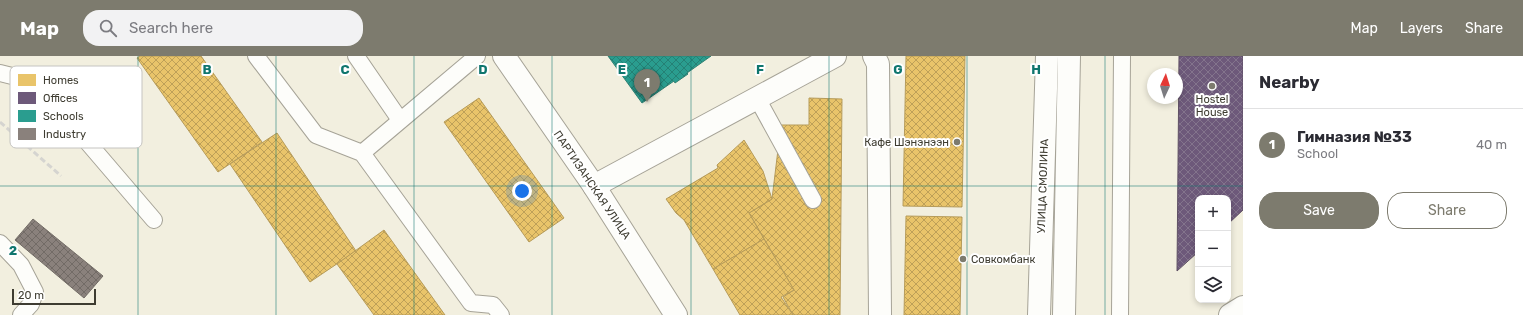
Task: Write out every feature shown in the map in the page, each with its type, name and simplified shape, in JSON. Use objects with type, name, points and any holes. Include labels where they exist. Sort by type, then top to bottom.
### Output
[{"type":"street","name":"ПАРТИЗАНСКАЯ УЛИЦА","points":[[504,56],[594,186],[676,315]]},
{"type":"street","points":[[594,186],[835,56]]},
{"type":"street","points":[[874,56],[878,64],[880,315]]},
{"type":"street","name":"УЛИЦА СМОЛИНА","points":[[1039,315],[1047,56]]},
{"type":"street","points":[[1064,315],[1068,56]]},
{"type":"street","points":[[1230,315],[1243,307]]},
{"type":"lane","points":[[256,56],[316,135],[362,152],[471,303],[493,304],[501,315]]},
{"type":"lane","points":[[356,56],[400,120]]},
{"type":"lane","points":[[362,152],[477,56]]},
{"type":"lane","points":[[1120,315],[1122,56]]},
{"type":"lane","points":[[0,73],[10,76]]},
{"type":"lane","points":[[757,98],[813,200]]},
{"type":"lane","points":[[92,148],[154,220]]},
{"type":"lane","points":[[0,243],[21,265],[36,292],[31,304],[21,315]]},
{"type":"building: Homes","points":[[140,56],[201,56],[262,142],[218,172],[137,58]]},
{"type":"building: Homes","points":[[906,56],[965,56],[962,207],[903,206]]},
{"type":"building: Homes","points":[[479,98],[564,218],[529,242],[444,122]]},
{"type":"building: Homes","points":[[809,98],[842,99],[840,315],[793,315],[783,297],[794,290],[749,213],[772,199],[781,125],[809,125]]},
{"type":"building: Homes","points":[[277,133],[356,251],[310,282],[230,164]]},
{"type":"building: Homes","points":[[744,140],[763,171],[772,199],[749,213],[764,239],[713,269],[684,220],[676,213],[666,199],[718,168],[717,165]]},
{"type":"building: Homes","points":[[906,216],[962,217],[960,315],[904,315]]},
{"type":"building: Homes","points":[[384,230],[445,315],[374,315],[337,264]]},
{"type":"building: Homes","points":[[764,239],[794,290],[781,297],[793,315],[740,315],[713,269]]},
{"type":"building: Offices","points":[[1179,56],[1243,56],[1243,210],[1231,221],[1231,195],[1195,195],[1195,255],[1177,271],[1179,104],[1183,104],[1183,68],[1179,68]]},
{"type":"building: Schools","points":[[608,56],[711,56],[675,83],[674,81],[642,103]]},
{"type":"building: Industry","points":[[33,219],[103,276],[84,298],[15,240]]},
{"type":"railway","points":[[0,122],[10,131]]},
{"type":"railway","points":[[29,148],[61,176]]},
{"type":"place","name":"Hostel House","points":[[1212,86]]},
{"type":"place","name":"Гимназия №33","points":[[647,102]]},
{"type":"place","name":"Кафе Шэнэнээн","points":[[957,142]]},
{"type":"place","name":"Совкомбанк","points":[[963,259]]}]
